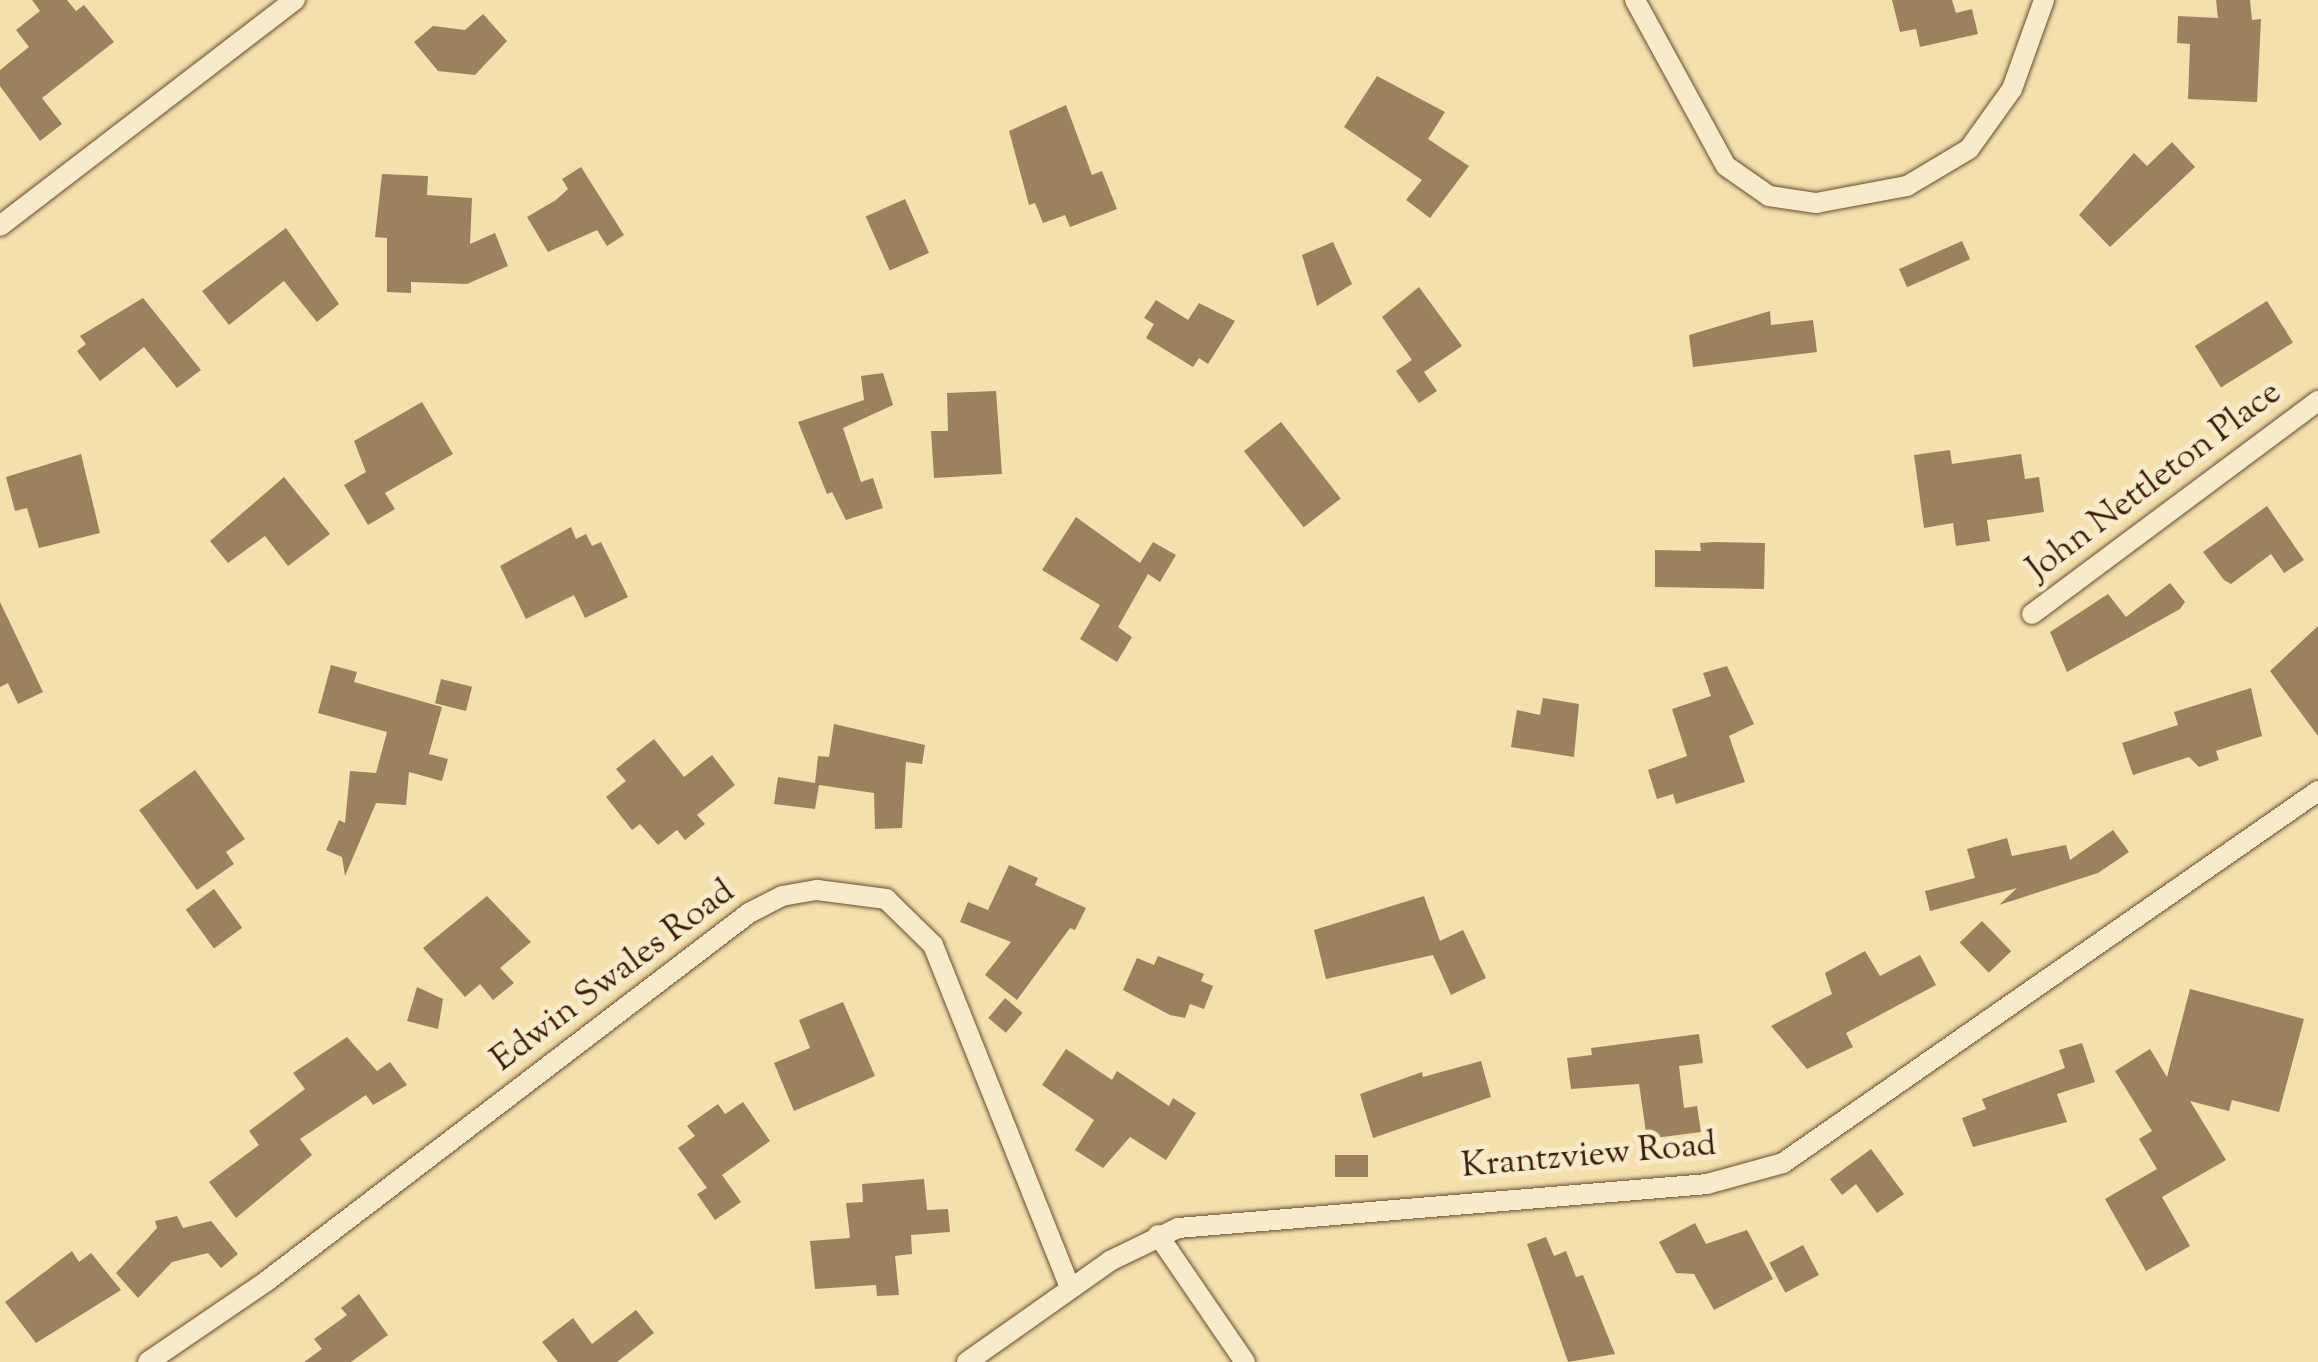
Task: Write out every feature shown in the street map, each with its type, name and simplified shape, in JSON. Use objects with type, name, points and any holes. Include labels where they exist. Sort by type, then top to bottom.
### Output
[{"type":"street","points":[[0,226],[296,0]]},
{"type":"street","points":[[1635,0],[1726,166],[1761,193],[1816,203],[1907,186],[1968,149],[2012,89],[2044,0]]},
{"type":"street","name":"John Nettleton Place","points":[[2032,614],[2318,401]]},
{"type":"street","name":"Krantzview Road","points":[[967,1362],[1070,1288],[1158,1235],[1416,1205],[1707,1184],[1783,1164],[2318,791]]},
{"type":"street","name":"Edwin Swales Road","points":[[148,1362],[357,1213],[749,912],[782,896],[817,890],[886,900],[933,945],[1070,1288]]},
{"type":"street","points":[[1158,1235],[1245,1362]]},
{"type":"building","points":[[32,0],[67,0],[76,11],[84,5],[114,42],[42,98],[62,124],[40,141],[0,86],[0,70],[29,47],[16,30],[40,11]]},
{"type":"building","points":[[1892,0],[1952,0],[1956,13],[1972,9],[1978,34],[1920,47],[1916,29],[1900,32]]},
{"type":"building","points":[[2216,0],[2250,0],[2252,20],[2261,19],[2257,102],[2188,99],[2190,44],[2177,43],[2178,16],[2218,18]]},
{"type":"building","points":[[483,14],[507,41],[475,75],[438,71],[414,42],[433,26],[465,30]]},
{"type":"building","points":[[1377,76],[1445,112],[1428,139],[1469,166],[1430,218],[1406,200],[1422,180],[1344,127]]},
{"type":"building","points":[[1066,105],[1092,175],[1102,171],[1117,209],[1070,227],[1065,215],[1043,223],[1035,203],[1029,205],[1009,131]]},
{"type":"building","points":[[2172,142],[2195,167],[2110,247],[2079,215],[2134,153],[2147,166]]},
{"type":"building","points":[[581,167],[624,235],[607,246],[597,230],[548,252],[527,217],[568,189],[562,179]]},
{"type":"building","points":[[382,174],[428,176],[427,195],[472,198],[470,244],[495,233],[508,266],[467,284],[411,282],[411,293],[387,292],[387,238],[375,237]]},
{"type":"building","points":[[905,199],[929,253],[890,270],[866,216]]},
{"type":"building","points":[[286,228],[339,304],[317,322],[284,281],[229,325],[202,291]]},
{"type":"building","points":[[1962,241],[1970,259],[1907,287],[1899,269]]},
{"type":"building","points":[[1333,242],[1352,284],[1317,306],[1302,255]]},
{"type":"building","points":[[1419,287],[1462,346],[1424,372],[1437,391],[1419,403],[1396,371],[1412,360],[1382,317]]},
{"type":"building","points":[[143,298],[201,370],[177,388],[144,347],[100,381],[77,351],[86,344],[80,336]]},
{"type":"building","points":[[1156,300],[1188,320],[1199,303],[1235,321],[1208,364],[1199,358],[1193,367],[1146,338],[1154,324],[1144,318]]},
{"type":"building","points":[[2267,301],[2293,343],[2221,388],[2195,346]]},
{"type":"building","points":[[1770,311],[1771,325],[1813,320],[1817,352],[1693,367],[1689,335]]},
{"type":"building","points":[[883,373],[893,405],[843,428],[861,482],[873,478],[883,508],[846,520],[832,492],[827,494],[798,422],[864,400],[861,376]]},
{"type":"building","points":[[996,391],[1002,474],[934,478],[931,431],[948,431],[947,393]]},
{"type":"building","points":[[422,402],[453,454],[385,493],[395,509],[368,525],[344,485],[366,472],[354,441]]},
{"type":"building","points":[[1281,422],[1341,498],[1304,527],[1244,451]]},
{"type":"building","points":[[1950,450],[1952,464],[2021,454],[2025,479],[2039,477],[2044,512],[1987,520],[1990,541],[1956,546],[1953,523],[1924,528],[1914,455]]},
{"type":"building","points":[[81,454],[100,533],[39,548],[27,508],[15,511],[6,477]]},
{"type":"building","points":[[284,477],[330,534],[288,566],[265,536],[228,563],[210,541]]},
{"type":"building","points":[[2267,506],[2304,560],[2284,573],[2271,554],[2231,584],[2203,552]]},
{"type":"building","points":[[1076,517],[1140,563],[1153,542],[1176,555],[1160,582],[1148,574],[1118,627],[1132,637],[1117,662],[1080,639],[1100,605],[1042,570]]},
{"type":"building","points":[[571,527],[576,539],[586,534],[592,546],[601,542],[628,597],[585,618],[574,595],[526,619],[500,566]]},
{"type":"building","points":[[1700,543],[1765,543],[1764,589],[1655,587],[1655,550],[1701,551]]},
{"type":"building","points":[[2170,583],[2185,602],[2180,609],[2067,672],[2050,632],[2108,594],[2126,617]]},
{"type":"building","points":[[0,602],[43,692],[18,704],[8,683],[0,687]]},
{"type":"building","points":[[2318,626],[2318,736],[2270,671]]},
{"type":"building","points":[[331,665],[357,672],[354,682],[442,707],[429,754],[448,759],[442,781],[409,772],[406,805],[376,803],[345,876],[342,857],[326,850],[339,820],[345,823],[350,771],[376,773],[387,732],[318,713]]},
{"type":"building","points":[[1727,666],[1754,724],[1729,736],[1745,782],[1676,804],[1673,794],[1657,799],[1648,770],[1687,756],[1672,709],[1711,696],[1703,673]]},
{"type":"building","points":[[441,679],[472,687],[466,711],[435,703]]},
{"type":"building","points":[[2251,688],[2262,736],[2216,751],[2219,760],[2199,767],[2189,757],[2133,775],[2122,743],[2178,725],[2174,712]]},
{"type":"building","points":[[1543,698],[1579,704],[1574,757],[1511,747],[1517,710],[1540,715]]},
{"type":"building","points":[[834,724],[925,745],[922,764],[906,762],[902,828],[875,829],[874,793],[819,785],[815,809],[774,804],[778,777],[815,783],[818,756],[829,757]]},
{"type":"building","points":[[654,739],[684,777],[712,755],[735,785],[697,815],[705,824],[685,840],[677,830],[658,845],[640,824],[632,830],[606,797],[626,781],[616,769]]},
{"type":"building","points":[[195,770],[245,839],[226,852],[234,864],[197,890],[139,810]]},
{"type":"building","points":[[2113,830],[2129,852],[2098,873],[1999,905],[2017,888],[1930,911],[1925,891],[1975,878],[1967,849],[2007,838],[2012,856],[2066,845],[2070,860]]},
{"type":"building","points":[[1009,865],[1038,878],[1035,885],[1086,908],[1075,930],[1070,928],[1017,1000],[985,975],[1011,942],[960,922],[968,902],[988,910]]},
{"type":"building","points":[[214,889],[242,928],[214,948],[186,910]]},
{"type":"building","points":[[487,896],[531,942],[500,968],[514,983],[493,1000],[480,984],[465,997],[423,948]]},
{"type":"building","points":[[1424,896],[1440,941],[1463,930],[1486,978],[1451,995],[1433,955],[1326,979],[1314,930]]},
{"type":"building","points":[[1982,921],[2011,951],[1989,973],[1960,943]]},
{"type":"building","points":[[1865,951],[1880,976],[1920,955],[1936,985],[1846,1033],[1853,1047],[1807,1069],[1771,1026],[1832,994],[1825,973]]},
{"type":"building","points":[[1158,956],[1204,974],[1201,981],[1213,986],[1204,1009],[1190,1004],[1185,1018],[1170,1015],[1123,990],[1137,958],[1154,965]]},
{"type":"building","points":[[417,987],[443,999],[438,1029],[407,1021]]},
{"type":"building","points":[[2190,989],[2304,1019],[2279,1112],[2232,1100],[2229,1111],[2190,1101],[2226,1160],[2162,1197],[2190,1246],[2146,1271],[2105,1199],[2157,1169],[2139,1139],[2152,1131],[2115,1071],[2150,1049],[2167,1077]]},
{"type":"building","points":[[1005,998],[1023,1013],[1006,1033],[988,1018]]},
{"type":"building","points":[[843,1002],[875,1076],[794,1111],[774,1063],[810,1048],[799,1020]]},
{"type":"building","points":[[1699,1034],[1703,1063],[1679,1066],[1684,1108],[1697,1106],[1701,1132],[1647,1139],[1639,1084],[1571,1089],[1567,1058],[1592,1055],[1591,1048]]},
{"type":"building","points":[[347,1037],[377,1071],[390,1062],[407,1085],[373,1105],[366,1095],[300,1139],[312,1155],[236,1218],[209,1182],[259,1145],[249,1131],[305,1089],[293,1073]]},
{"type":"building","points":[[2082,1043],[2095,1082],[2057,1094],[2067,1122],[1973,1147],[1962,1118],[1986,1109],[1982,1099],[2065,1068],[2059,1050]]},
{"type":"building","points":[[1066,1049],[1112,1080],[1117,1071],[1169,1106],[1173,1098],[1196,1113],[1166,1160],[1130,1137],[1103,1168],[1075,1150],[1094,1120],[1042,1085]]},
{"type":"building","points":[[1481,1061],[1491,1097],[1373,1138],[1360,1094],[1422,1072],[1423,1077]]},
{"type":"building","points":[[743,1102],[770,1141],[722,1175],[741,1202],[715,1220],[697,1194],[707,1188],[678,1148],[695,1136],[687,1126],[718,1104],[725,1114]]},
{"type":"building","points":[[1871,1149],[1904,1194],[1877,1213],[1856,1184],[1842,1195],[1830,1179]]},
{"type":"building","points":[[1335,1155],[1368,1155],[1368,1177],[1335,1177]]},
{"type":"building","points":[[924,1179],[927,1210],[948,1209],[950,1232],[911,1235],[912,1254],[895,1256],[899,1295],[877,1296],[876,1285],[815,1289],[810,1241],[850,1238],[846,1203],[863,1202],[862,1184]]},
{"type":"building","points":[[177,1216],[183,1228],[211,1221],[238,1254],[221,1268],[208,1253],[172,1262],[138,1298],[116,1273],[157,1228],[155,1221]]},
{"type":"building","points":[[1695,1223],[1706,1244],[1747,1230],[1773,1279],[1714,1310],[1694,1274],[1676,1273],[1659,1242]]},
{"type":"building","points":[[1546,1237],[1554,1256],[1566,1251],[1576,1277],[1583,1275],[1615,1354],[1568,1362],[1527,1244]]},
{"type":"building","points":[[1803,1245],[1819,1275],[1785,1293],[1769,1263]]},
{"type":"building","points":[[72,1251],[79,1262],[91,1253],[121,1290],[36,1343],[5,1302]]},
{"type":"building","points":[[359,1294],[388,1335],[351,1362],[304,1362],[322,1349],[314,1339],[347,1315],[341,1308]]},
{"type":"building","points":[[636,1310],[654,1333],[617,1362],[558,1362],[542,1342],[573,1318],[592,1344]]}]
